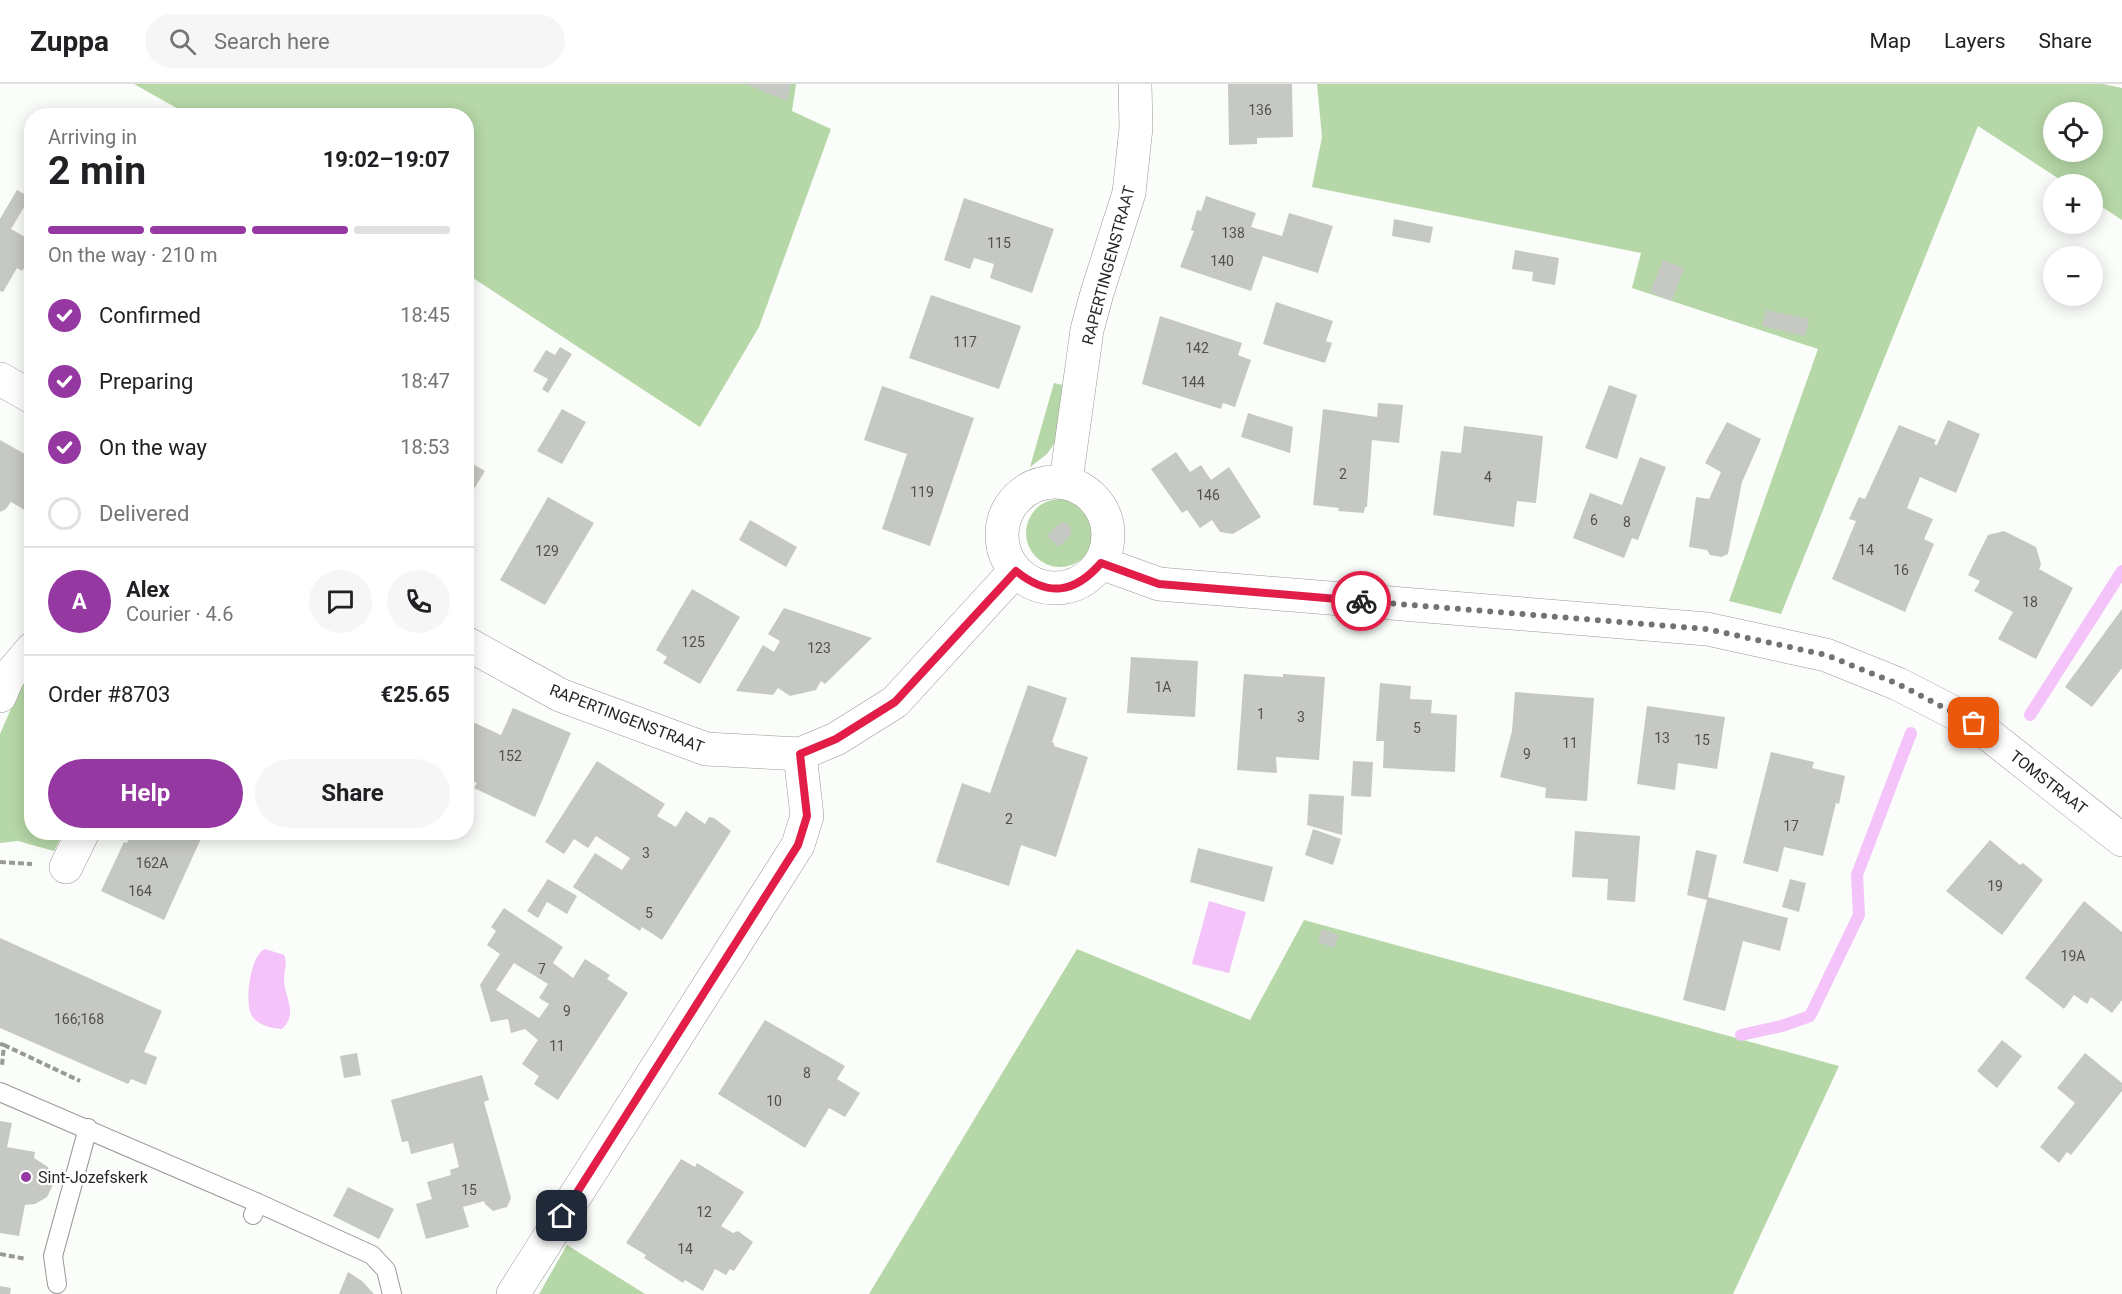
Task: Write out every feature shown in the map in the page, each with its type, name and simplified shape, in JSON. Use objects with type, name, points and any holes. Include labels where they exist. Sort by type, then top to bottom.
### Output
[{"type":"street","name":"RAPERTINGENSTRAAT","points":[[1066,481],[1087,330],[1129,193],[1136,128],[1135,84]]},
{"type":"street","points":[[0,379],[24,392]]},
{"type":"street","points":[[1066,481],[1088,493],[1102,509],[1109,536],[1101,563],[1090,575],[1074,585],[1059,588],[1041,587],[1030,583],[1016,571],[1006,557],[1001,540],[1005,514],[1020,494],[1038,484],[1066,481]]},
{"type":"street","name":"TOMSTRAAT","points":[[1101,563],[1159,584],[1707,629],[1826,655],[1898,684],[1974,723],[2122,840]]},
{"type":"street","name":"RAPERTINGENSTRAAT","points":[[474,648],[560,696],[706,749],[800,754],[836,739],[895,702],[1016,571]]},
{"type":"street","points":[[0,696],[8,677],[24,658]]},
{"type":"street","points":[[513,1294],[798,845],[807,816],[800,754]]},
{"type":"street","points":[[66,867],[79,840]]},
{"type":"lane","points":[[0,1092],[88,1128],[255,1209],[372,1255],[386,1270],[392,1294]]},
{"type":"lane","points":[[57,1284],[53,1256],[88,1128]]},
{"type":"path","points":[[4,1045],[80,1081]]},
{"type":"green space","points":[[134,84],[796,84],[792,111],[831,129],[759,327],[700,427],[474,279],[474,108],[177,108]]},
{"type":"green space","points":[[1317,84],[2103,84],[2122,88],[2122,220],[2103,208],[2103,174],[2052,174],[1978,126],[1781,614],[1729,601],[1818,349],[1632,288],[1641,253],[1312,187],[1322,137]]},
{"type":"green space","points":[[1054,383],[1063,385],[1056,441],[1047,454],[1030,467]]},
{"type":"green space","points":[[1060,499],[1073,502],[1084,509],[1091,520],[1094,533],[1091,546],[1084,557],[1073,564],[1060,567],[1047,564],[1036,557],[1029,546],[1026,533],[1029,520],[1036,509],[1047,502]]},
{"type":"green space","points":[[24,679],[24,840],[60,840],[54,851],[18,841],[0,843],[0,734]]},
{"type":"green space","points":[[1304,920],[1839,1066],[1733,1294],[869,1294],[1077,949],[1250,1020]]},
{"type":"green space","points":[[567,1245],[645,1294],[539,1294]]},
{"type":"shaded area","points":[[1209,901],[1246,912],[1229,973],[1192,964]]},
{"type":"shaded area","points":[[265,949],[284,955],[285,958],[284,979],[290,1011],[287,1023],[282,1029],[261,1024],[252,1016],[250,1010],[249,991],[252,969],[260,953]]},
{"type":"building","points":[[746,84],[791,84],[787,101]]},
{"type":"building","points":[[1228,84],[1292,84],[1293,137],[1257,138],[1257,144],[1229,145]]},
{"type":"building","points":[[17,190],[24,194],[24,207],[11,229],[24,236],[24,268],[22,271],[17,268],[3,292],[0,291],[0,219]]},
{"type":"building","points":[[1206,196],[1256,213],[1251,227],[1282,236],[1289,213],[1333,226],[1318,273],[1263,256],[1251,291],[1180,267],[1194,231],[1191,230],[1197,210],[1201,211]]},
{"type":"building","points":[[964,198],[1054,229],[1032,293],[990,278],[994,264],[974,258],[970,269],[944,260]]},
{"type":"building","points":[[1394,219],[1433,227],[1430,243],[1392,236]]},
{"type":"building","points":[[1515,250],[1559,258],[1555,285],[1532,281],[1533,272],[1512,269]]},
{"type":"building","points":[[1663,260],[1684,268],[1672,301],[1650,292]]},
{"type":"building","points":[[931,295],[1021,326],[999,389],[909,358]]},
{"type":"building","points":[[1276,302],[1333,321],[1326,341],[1332,343],[1325,363],[1263,344]]},
{"type":"building","points":[[1766,310],[1809,319],[1805,336],[1762,326]]},
{"type":"building","points":[[1160,316],[1242,343],[1238,355],[1251,360],[1235,407],[1223,403],[1221,409],[1142,384]]},
{"type":"building","points":[[560,347],[572,354],[548,393],[542,389],[548,379],[533,371],[546,350],[555,355]]},
{"type":"building","points":[[1609,385],[1637,395],[1617,459],[1585,448]]},
{"type":"building","points":[[882,386],[974,418],[930,546],[882,529],[907,454],[864,440]]},
{"type":"building","points":[[1378,403],[1403,405],[1399,443],[1372,440],[1367,507],[1364,513],[1338,511],[1339,508],[1313,505],[1323,409],[1377,417]]},
{"type":"building","points":[[562,409],[586,422],[562,464],[537,451]]},
{"type":"building","points":[[1248,413],[1293,427],[1290,453],[1241,437]]},
{"type":"building","points":[[1948,420],[1980,434],[1956,493],[1920,477],[1907,508],[1933,519],[1924,539],[1934,544],[1905,612],[1832,579],[1856,521],[1849,519],[1859,497],[1865,499],[1899,425],[1936,440],[1934,444],[1937,445]]},
{"type":"building","points":[[1727,422],[1761,439],[1742,482],[1728,554],[1721,557],[1710,555],[1707,550],[1689,547],[1696,497],[1709,499],[1721,472],[1705,463]]},
{"type":"building","points":[[1464,426],[1543,436],[1536,503],[1517,501],[1514,527],[1433,515],[1441,451],[1461,453]]},
{"type":"building","points":[[0,440],[24,454],[24,510],[11,502],[6,509],[0,512]]},
{"type":"building","points":[[1176,452],[1190,472],[1201,465],[1211,480],[1229,467],[1261,517],[1233,534],[1220,532],[1212,520],[1200,528],[1187,510],[1182,513],[1151,469]]},
{"type":"building","points":[[1640,457],[1666,467],[1638,540],[1632,538],[1624,558],[1573,538],[1590,493],[1622,505]]},
{"type":"building","points":[[474,465],[485,471],[474,489]]},
{"type":"building","points":[[548,497],[594,523],[545,605],[500,580]]},
{"type":"building","points":[[750,520],[797,547],[786,567],[739,540]]},
{"type":"building","points":[[1064,522],[1071,527],[1071,534],[1059,547],[1047,536],[1058,524]]},
{"type":"building","points":[[2004,531],[2036,547],[2041,564],[2039,569],[2073,588],[2036,659],[1998,639],[2013,612],[1974,591],[1980,581],[1968,575],[1988,535]]},
{"type":"building","points":[[692,589],[740,617],[700,684],[663,663],[667,657],[656,650]]},
{"type":"building","points":[[784,608],[872,638],[825,684],[821,681],[816,690],[790,696],[778,688],[773,695],[736,691],[763,645],[774,652],[780,641],[768,634]]},
{"type":"building","points":[[2122,609],[2122,668],[2092,707],[2065,687]]},
{"type":"building","points":[[1131,657],[1198,661],[1195,717],[1127,713]]},
{"type":"building","points":[[1244,674],[1325,677],[1319,760],[1276,757],[1277,773],[1237,770]]},
{"type":"building","points":[[1380,683],[1411,686],[1410,699],[1432,700],[1431,713],[1457,715],[1455,772],[1383,768],[1384,741],[1376,741]]},
{"type":"building","points":[[1028,685],[1067,698],[1052,742],[1054,746],[1088,757],[1056,857],[1021,845],[1009,886],[936,862],[962,783],[990,793]]},
{"type":"building","points":[[1515,692],[1594,698],[1587,801],[1545,798],[1546,788],[1500,777],[1512,731]]},
{"type":"building","points":[[1647,706],[1725,717],[1717,769],[1678,763],[1675,790],[1637,784]]},
{"type":"building","points":[[513,708],[571,733],[535,817],[474,788],[477,783],[474,782],[474,723],[501,735]]},
{"type":"building","points":[[1771,752],[1814,762],[1812,768],[1845,776],[1823,856],[1784,847],[1778,872],[1743,863]]},
{"type":"building","points":[[597,761],[665,804],[657,816],[676,827],[686,811],[705,824],[709,817],[714,818],[731,831],[662,940],[642,927],[640,931],[573,887],[595,853],[622,870],[630,858],[596,836],[588,848],[574,839],[564,854],[545,842]]},
{"type":"building","points":[[1353,761],[1373,762],[1371,797],[1351,796]]},
{"type":"building","points":[[1309,794],[1344,796],[1342,835],[1307,825]]},
{"type":"building","points":[[1313,829],[1341,839],[1333,865],[1305,855]]},
{"type":"building","points":[[1575,831],[1640,836],[1635,902],[1607,900],[1608,879],[1572,877]]},
{"type":"building","points":[[129,840],[200,840],[164,920],[101,891],[124,842],[127,843]]},
{"type":"building","points":[[1990,840],[2020,865],[2023,863],[2043,880],[2002,935],[1946,891]]},
{"type":"building","points":[[1198,848],[1273,867],[1264,902],[1190,882]]},
{"type":"building","points":[[1696,850],[1717,855],[1708,897],[1788,918],[1780,951],[1743,941],[1725,1011],[1683,1000],[1707,900],[1687,895]]},
{"type":"building","points":[[548,879],[577,896],[567,914],[547,902],[538,918],[527,911]]},
{"type":"building","points":[[1790,879],[1806,883],[1799,912],[1782,907]]},
{"type":"building","points":[[2084,901],[2122,932],[2122,1000],[2112,1013],[2091,997],[2087,1004],[2074,995],[2064,1009],[2025,978]]},
{"type":"building","points":[[504,908],[563,947],[553,963],[573,978],[585,959],[610,975],[607,979],[628,993],[558,1100],[534,1084],[539,1076],[522,1064],[538,1040],[525,1029],[511,1033],[508,1019],[491,1022],[480,985],[500,954],[487,945],[496,931],[491,927]],"holes":[[[514,963],[548,984],[539,998],[549,1004],[539,1018],[496,990]]]},
{"type":"building","points":[[1322,929],[1339,935],[1334,948],[1318,942]]},
{"type":"building","points":[[0,938],[162,1011],[144,1052],[157,1057],[146,1085],[131,1079],[128,1084],[0,1028]]},
{"type":"building","points":[[765,1020],[845,1066],[837,1079],[860,1093],[845,1117],[829,1108],[805,1148],[718,1094]]},
{"type":"building","points":[[2002,1040],[2022,1056],[1997,1088],[1977,1071]]},
{"type":"building","points":[[357,1053],[361,1075],[344,1078],[340,1056]]},
{"type":"building","points":[[2085,1053],[2122,1083],[2122,1091],[2071,1155],[2067,1152],[2059,1163],[2040,1147],[2075,1103],[2057,1088]]},
{"type":"building","points":[[482,1075],[489,1100],[484,1102],[511,1198],[507,1207],[493,1211],[484,1201],[463,1207],[469,1227],[426,1239],[416,1204],[432,1199],[427,1182],[451,1175],[450,1170],[459,1167],[453,1143],[411,1154],[408,1141],[402,1142],[391,1100]]},
{"type":"building","name":"Sint-Jozefskerk","points":[[0,1121],[12,1123],[7,1147],[35,1152],[34,1158],[48,1167],[53,1181],[47,1197],[35,1204],[25,1205],[19,1236],[0,1233]]},
{"type":"building","points":[[681,1159],[695,1167],[697,1163],[744,1192],[721,1226],[733,1233],[738,1231],[753,1242],[734,1271],[730,1269],[726,1275],[715,1269],[703,1291],[685,1280],[683,1283],[644,1258],[646,1255],[626,1243]]},
{"type":"building","points":[[348,1187],[394,1209],[379,1239],[333,1216]]},
{"type":"building","points":[[348,1272],[362,1281],[374,1294],[339,1294]]},
{"type":"building","points":[[0,1286],[11,1288],[10,1294],[0,1294]]},
{"type":"waterway","points":[[2030,715],[2122,571]]},
{"type":"waterway","points":[[1741,1035],[1782,1026],[1810,1016],[1859,915],[1857,875],[1911,733]]},
{"type":"way so far","points":[[1361,601],[1707,629],[1826,655],[1898,684],[1974,723]]},
{"type":"place","name":"Sint-Jozefskerk","points":[[26,1177]]},
{"type":"route","points":[[562,1216],[798,845],[807,816],[800,754],[836,739],[895,702],[1016,571],[1030,583],[1041,587],[1059,588],[1074,585],[1090,575],[1101,563],[1159,584],[1361,601]]}]
